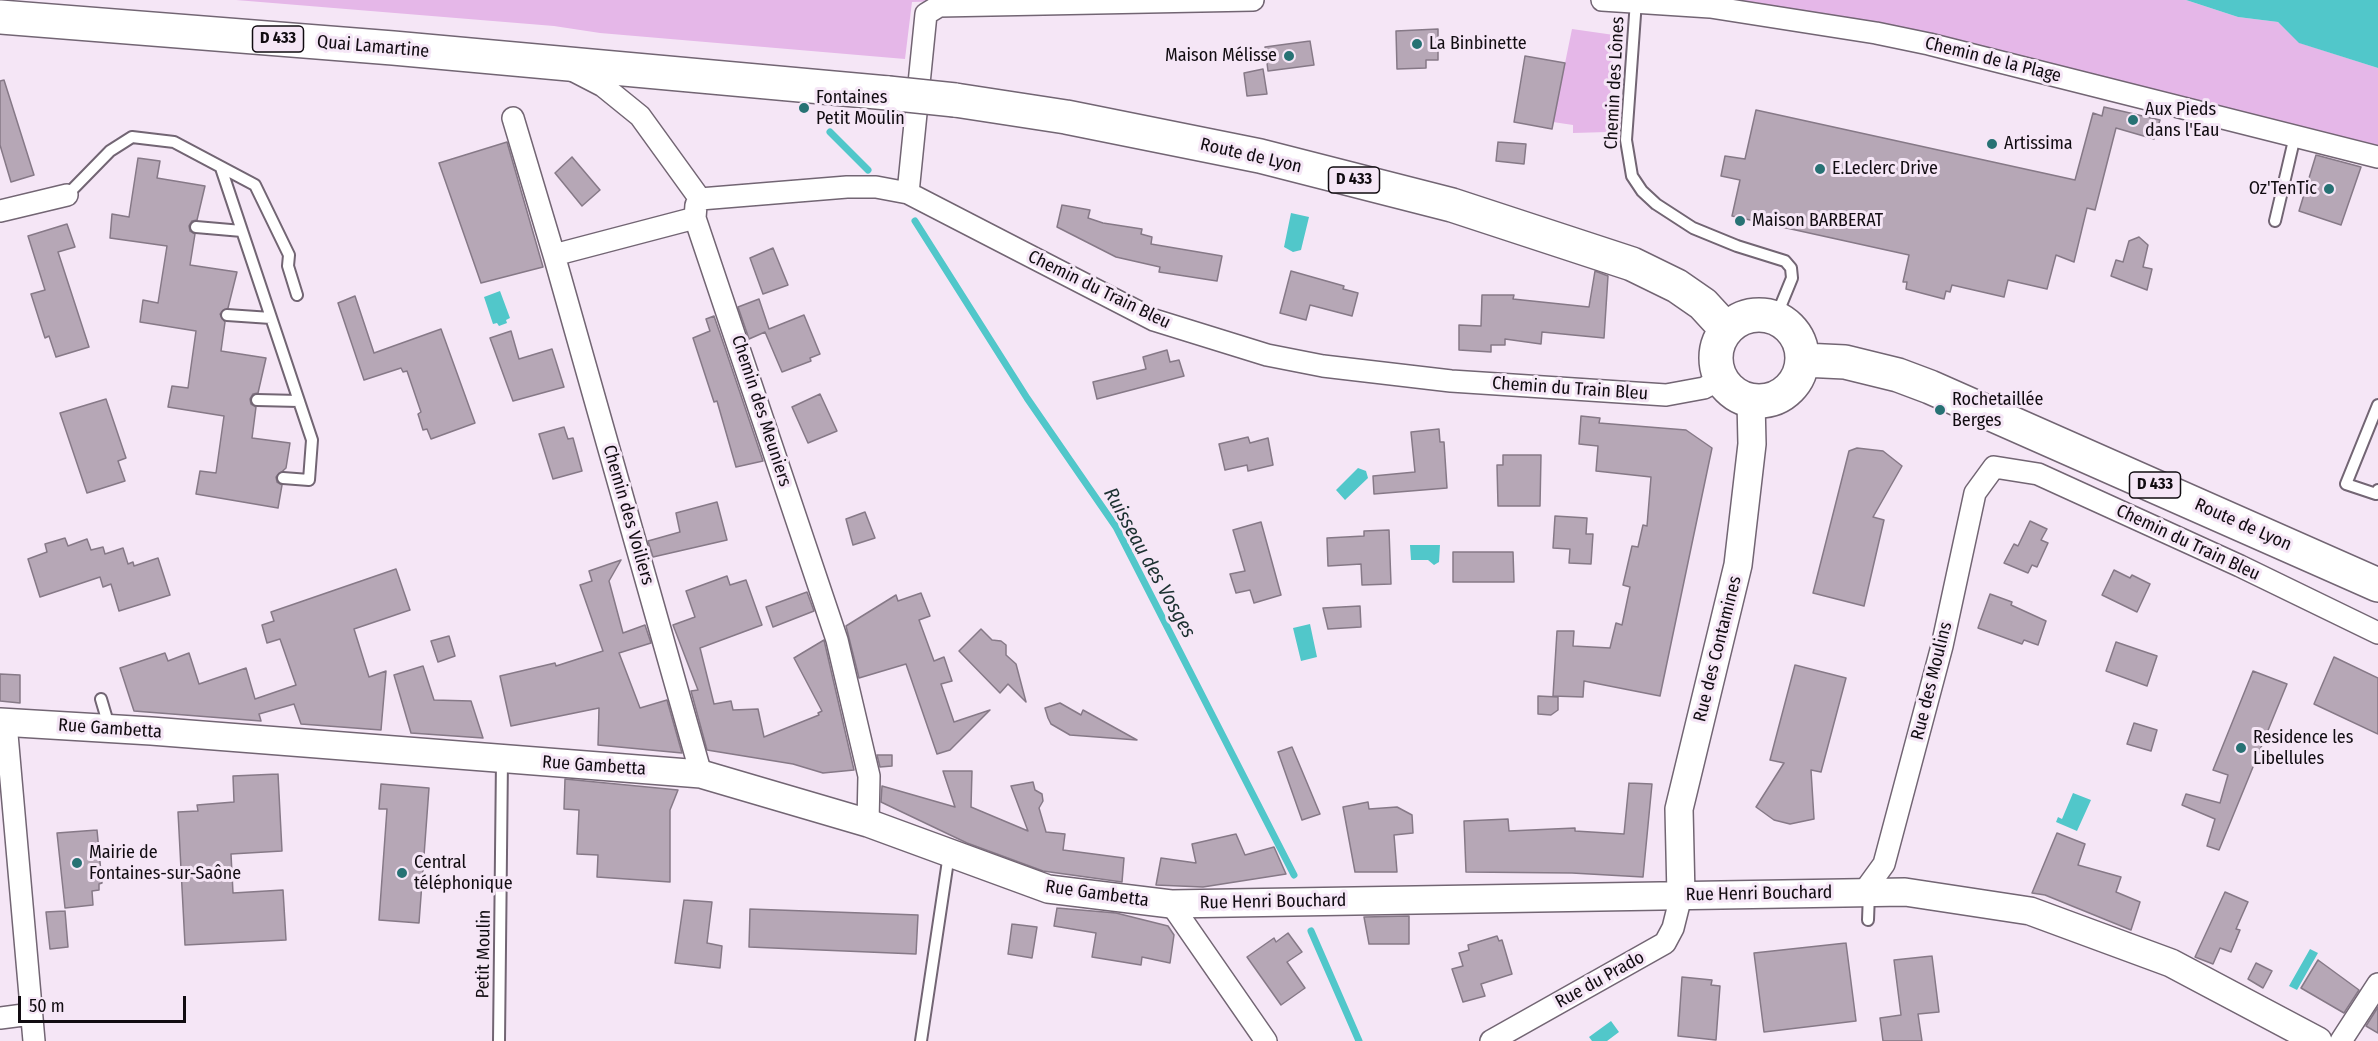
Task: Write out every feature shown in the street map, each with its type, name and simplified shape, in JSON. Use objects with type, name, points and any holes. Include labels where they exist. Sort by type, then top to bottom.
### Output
[{"type":"main road","name":"Quai Lamartine","points":[[0,17],[746,81]]},
{"type":"main road","name":"Route de Lyon","points":[[746,81],[955,100],[1066,117],[1260,156],[1452,205],[1632,264],[1677,286],[1703,304],[1726,330]]},
{"type":"main road","points":[[1757,314],[1776,317],[1796,334],[1802,347],[1803,360],[1800,375],[1792,387],[1780,396],[1766,401],[1751,401],[1734,393],[1721,379],[1716,354],[1719,341],[1726,330],[1745,316],[1757,314]]},
{"type":"main road","name":"Route de Lyon","points":[[1803,360],[1845,362],[1898,375],[1930,387],[2378,585]]},
{"type":"street","points":[[908,193],[926,14],[939,6],[1253,0]]},
{"type":"street","name":"Chemin de la Plage","points":[[1602,0],[1710,7],[1886,35],[2378,157]]},
{"type":"street","name":"Chemin des Meuniers","points":[[555,63],[603,86],[640,116],[698,209],[837,640],[870,776],[868,823]]},
{"type":"street","name":"Chemin des Voiliers","points":[[513,118],[701,774]]},
{"type":"street","name":"Chemin du Train Bleu","points":[[698,209],[847,187],[876,187],[908,193],[1154,320],[1267,355],[1397,376],[1666,394],[1704,388],[1721,379]]},
{"type":"street","points":[[0,211],[67,195]]},
{"type":"street","points":[[554,255],[698,209]]},
{"type":"street","name":"Rue des Contamines","points":[[1680,896],[1679,809],[1738,565],[1752,444],[1751,401]]},
{"type":"street","name":"Chemin du Train Bleu","points":[[1994,467],[2038,474],[2240,566],[2378,633]]},
{"type":"street","name":"Rue des Moulins","points":[[1866,892],[1884,864],[1942,646],[1975,493],[1994,467]]},
{"type":"street","points":[[3,723],[34,1041]]},
{"type":"street","name":"Rue Gambetta","points":[[3,723],[110,729],[701,774],[868,823],[1048,889],[1171,904]]},
{"type":"street","name":"Rue Henri Bouchard","points":[[1171,904],[1905,892],[2030,911],[2171,963],[2290,1034],[2318,1041]]},
{"type":"street","name":"Rue du Prado","points":[[1491,1041],[1665,943],[1673,928],[1680,896]]},
{"type":"street","points":[[1171,904],[1266,1041]]},
{"type":"street","points":[[2341,1041],[2378,984]]},
{"type":"street","points":[[0,1018],[31,1014]]},
{"type":"lane","name":"Chemin des Lônes","points":[[1636,1],[1626,140],[1632,176],[1642,191],[1656,204],[1693,228],[1737,246],[1785,261],[1791,268],[1792,278],[1776,317]]},
{"type":"lane","points":[[2275,221],[2295,136]]},
{"type":"lane","points":[[67,195],[110,151],[132,137],[174,142],[255,185],[289,255],[288,266],[297,295]]},
{"type":"lane","points":[[221,168],[312,440],[309,480],[283,478]]},
{"type":"lane","points":[[196,227],[243,231]]},
{"type":"lane","points":[[226,315],[271,318]]},
{"type":"lane","points":[[257,400],[299,401]]},
{"type":"lane","points":[[2378,405],[2346,484],[2376,494],[2378,490]]},
{"type":"lane","points":[[100,699],[110,729]]},
{"type":"lane","name":"Petit Moulin","points":[[499,1041],[502,759]]},
{"type":"lane","points":[[921,1041],[949,852]]},
{"type":"lane","points":[[1866,892],[1868,920]]},
{"type":"shaded area","points":[[236,0],[976,0],[912,2],[905,59],[600,33],[554,26]]},
{"type":"shaded area","points":[[1686,0],[2186,0],[2238,17],[2278,22],[2300,43],[2378,68],[2378,151]]},
{"type":"shaded area","points":[[1572,29],[1614,35],[1608,132],[1573,133],[1573,125],[1553,122]]},
{"type":"water","points":[[2186,0],[2378,0],[2378,68],[2299,43],[2278,22],[2238,17]]},
{"type":"water","points":[[1291,213],[1309,217],[1301,250],[1293,252],[1284,247]]},
{"type":"water","points":[[500,291],[510,318],[506,320],[507,323],[499,326],[497,323],[493,324],[484,297]]},
{"type":"water","points":[[1358,468],[1366,471],[1368,478],[1345,500],[1336,490]]},
{"type":"water","points":[[1410,545],[1440,545],[1439,562],[1434,565],[1428,560],[1411,560]]},
{"type":"water","points":[[1310,624],[1317,657],[1301,661],[1293,628]]},
{"type":"water","points":[[2073,793],[2091,800],[2077,831],[2056,822],[2058,817],[2062,819]]},
{"type":"water","points":[[2310,949],[2318,953],[2297,990],[2289,986]]},
{"type":"water","points":[[1611,1021],[1619,1032],[1607,1041],[1592,1041],[1589,1037]]},
{"type":"building","name":"La Binbinette","points":[[1438,29],[1438,60],[1426,60],[1426,68],[1397,69],[1396,31]]},
{"type":"building","name":"Maison Mélisse","points":[[1310,41],[1314,65],[1268,71],[1265,47]]},
{"type":"building","points":[[1525,56],[1565,63],[1552,129],[1514,122]]},
{"type":"building","points":[[1263,69],[1267,94],[1247,96],[1244,73]]},
{"type":"building","points":[[4,80],[34,175],[11,182],[0,145],[0,81]]},
{"type":"building","points":[[2104,107],[2160,120],[2154,139],[2116,128],[2095,210],[2087,208],[2074,262],[2056,255],[2047,289],[2008,280],[2004,297],[1952,285],[1950,292],[1946,291],[1944,299],[1906,289],[1907,282],[1903,282],[1909,255],[1732,216],[1740,180],[1721,176],[1725,156],[1745,159],[1756,110],[2075,180],[2093,113],[2102,116]]},
{"type":"building","points":[[507,142],[543,267],[481,283],[439,163]]},
{"type":"building","points":[[1498,142],[1526,144],[1524,164],[1496,161]]},
{"type":"building","name":"Oz'TenTic","points":[[2316,155],[2361,167],[2341,225],[2299,211]]},
{"type":"building","points":[[572,157],[600,190],[582,206],[555,173]]},
{"type":"building","points":[[138,158],[160,161],[157,178],[205,186],[197,220],[192,221],[189,226],[190,231],[195,234],[190,265],[237,272],[228,308],[220,314],[225,322],[221,351],[266,358],[258,393],[253,394],[250,399],[251,404],[256,407],[252,438],[290,443],[286,468],[276,477],[277,482],[282,485],[278,508],[196,494],[200,471],[216,473],[224,416],[168,407],[172,386],[188,388],[196,331],[140,322],[143,300],[158,303],[167,246],[110,238],[112,214],[129,217]]},
{"type":"building","points":[[1062,205],[1090,210],[1088,218],[1103,223],[1142,229],[1141,234],[1152,237],[1151,244],[1222,256],[1217,281],[1159,272],[1160,267],[1116,257],[1057,227]]},
{"type":"building","points":[[67,224],[75,247],[58,252],[89,347],[56,357],[49,336],[45,338],[31,294],[45,290],[28,236]]},
{"type":"building","points":[[2139,237],[2148,245],[2143,267],[2152,269],[2147,290],[2111,276],[2116,260],[2123,262],[2129,241]]},
{"type":"building","points":[[773,248],[788,285],[763,294],[750,258]]},
{"type":"building","points":[[1291,271],[1344,286],[1343,289],[1358,293],[1352,316],[1310,305],[1306,320],[1280,313]]},
{"type":"building","points":[[1595,271],[1608,276],[1604,338],[1542,332],[1541,344],[1505,339],[1505,345],[1491,345],[1491,352],[1459,350],[1459,325],[1481,326],[1482,295],[1514,295],[1513,299],[1589,307]]},
{"type":"building","points":[[355,296],[374,353],[441,329],[475,423],[431,439],[427,429],[423,430],[418,414],[421,412],[407,371],[403,372],[401,368],[364,380],[338,303]]},
{"type":"building","points":[[759,299],[769,329],[804,315],[820,354],[810,358],[811,361],[782,372],[765,332],[749,339],[738,307]]},
{"type":"building","points":[[714,316],[763,461],[736,467],[717,401],[714,402],[693,338],[710,331],[706,319]]},
{"type":"building","points":[[511,331],[519,359],[552,349],[564,387],[513,401],[490,338]]},
{"type":"building","points":[[1167,350],[1170,362],[1179,360],[1184,376],[1097,399],[1093,382],[1146,369],[1143,357]]},
{"type":"building","points":[[820,394],[837,431],[808,443],[792,407]]},
{"type":"building","points":[[106,399],[126,458],[118,461],[125,481],[87,493],[60,413]]},
{"type":"building","points":[[1581,416],[1600,418],[1599,423],[1686,430],[1712,448],[1660,696],[1584,681],[1583,697],[1553,696],[1557,631],[1574,631],[1573,646],[1610,648],[1616,623],[1622,625],[1630,587],[1623,585],[1632,546],[1638,547],[1643,525],[1647,526],[1651,477],[1596,471],[1598,446],[1579,444]]},
{"type":"building","points":[[564,427],[568,439],[573,438],[582,471],[553,479],[539,434]]},
{"type":"building","points":[[1439,429],[1440,442],[1444,442],[1447,488],[1374,494],[1373,476],[1415,472],[1411,432]]},
{"type":"building","points":[[1248,437],[1250,443],[1268,438],[1273,465],[1248,471],[1247,465],[1225,470],[1219,444]]},
{"type":"building","points":[[1857,448],[1883,451],[1902,466],[1873,517],[1884,520],[1864,606],[1813,593],[1849,451]]},
{"type":"building","points":[[1503,455],[1541,455],[1540,506],[1498,506],[1497,465],[1503,465]]},
{"type":"building","points":[[717,502],[727,540],[653,557],[648,541],[680,532],[676,513]]},
{"type":"building","points":[[865,512],[875,538],[853,545],[846,519]]},
{"type":"building","points":[[1555,516],[1587,518],[1586,534],[1593,534],[1591,564],[1569,563],[1570,549],[1553,548]]},
{"type":"building","points":[[2030,521],[2047,529],[2041,540],[2048,543],[2037,567],[2032,565],[2028,573],[2004,563],[2014,544],[2018,546]]},
{"type":"building","points":[[1261,522],[1281,595],[1254,603],[1250,590],[1236,593],[1230,574],[1245,571],[1233,530]]},
{"type":"building","points":[[1389,530],[1391,584],[1362,585],[1361,564],[1328,566],[1327,538],[1364,536],[1364,531]]},
{"type":"building","points":[[65,538],[68,546],[87,539],[91,550],[103,547],[105,554],[123,548],[128,564],[133,562],[134,566],[158,558],[170,595],[119,611],[111,584],[103,587],[100,577],[40,597],[28,559],[47,552],[45,544]]},
{"type":"building","points":[[1453,552],[1513,552],[1514,582],[1453,582]]},
{"type":"building","points":[[621,560],[609,581],[623,633],[645,625],[651,643],[619,653],[640,708],[667,700],[682,753],[598,745],[599,708],[511,726],[500,676],[555,663],[556,666],[603,651],[580,585],[592,581],[589,571]]},
{"type":"building","points":[[396,569],[410,610],[354,629],[369,677],[386,671],[381,730],[301,724],[294,704],[259,714],[261,721],[134,711],[120,668],[165,653],[168,661],[189,653],[199,684],[246,668],[255,699],[296,685],[280,639],[267,643],[262,625],[274,621],[271,612]]},
{"type":"building","points":[[2114,570],[2130,578],[2132,575],[2150,584],[2137,612],[2102,595]]},
{"type":"building","points":[[727,576],[730,585],[746,580],[762,625],[700,648],[714,704],[731,701],[733,710],[758,709],[764,737],[819,715],[818,713],[822,711],[794,658],[824,640],[854,770],[823,773],[793,764],[707,750],[691,691],[698,690],[673,625],[695,617],[686,591]]},
{"type":"building","points":[[807,592],[814,611],[773,627],[766,607]]},
{"type":"building","points":[[921,593],[930,616],[919,620],[934,661],[944,657],[952,681],[941,684],[954,722],[990,710],[950,750],[937,754],[906,664],[859,678],[846,626],[896,595],[898,601]]},
{"type":"building","points":[[1990,594],[2012,602],[2011,605],[2046,621],[2038,645],[2024,640],[2022,644],[1978,628]]},
{"type":"building","points":[[1360,606],[1361,627],[1328,629],[1323,608]]},
{"type":"building","points":[[981,629],[992,640],[1001,641],[1006,645],[1006,655],[1016,664],[1026,702],[1008,684],[1000,693],[959,651]]},
{"type":"building","points":[[449,636],[455,656],[438,662],[431,641]]},
{"type":"building","points":[[2116,642],[2157,656],[2147,686],[2106,671]]},
{"type":"building","points":[[2334,657],[2378,678],[2378,734],[2314,704]]},
{"type":"building","points":[[1795,665],[1846,678],[1821,772],[1811,770],[1814,819],[1790,824],[1774,820],[1756,807],[1784,763],[1770,760]]},
{"type":"building","points":[[423,666],[434,700],[471,701],[483,738],[411,733],[394,675]]},
{"type":"building","name":"Residence les Libellules","points":[[2253,671],[2287,684],[2219,850],[2207,846],[2215,819],[2182,805],[2186,794],[2220,803],[2228,775],[2213,770]]},
{"type":"building","points":[[0,674],[20,675],[20,703],[0,701]]},
{"type":"building","points":[[1538,696],[1558,697],[1558,710],[1551,715],[1538,714]]},
{"type":"building","points":[[1060,703],[1081,715],[1083,710],[1137,740],[1070,735],[1051,724],[1048,718],[1045,708]]},
{"type":"building","points":[[2134,723],[2157,730],[2151,751],[2127,744]]},
{"type":"building","points":[[1292,747],[1320,814],[1302,820],[1278,752]]},
{"type":"building","points":[[877,755],[892,755],[892,766],[880,767]]},
{"type":"building","points":[[943,771],[972,771],[971,807],[1028,831],[1011,786],[1033,782],[1035,790],[1042,794],[1043,801],[1039,808],[1046,832],[1065,834],[1063,850],[1124,858],[1122,882],[1043,871],[967,843],[881,802],[882,786],[955,807]]},
{"type":"building","points":[[278,774],[282,851],[231,854],[233,893],[283,890],[286,940],[185,945],[178,812],[198,811],[197,805],[234,802],[233,776]]},
{"type":"building","points":[[565,779],[678,790],[670,810],[670,882],[597,877],[598,855],[577,854],[579,810],[564,809]]},
{"type":"building","points":[[1629,783],[1652,784],[1643,877],[1572,873],[1466,872],[1464,821],[1508,819],[1509,831],[1575,828],[1575,831],[1624,834]]},
{"type":"building","name":"Central téléphonique","points":[[381,784],[429,788],[419,923],[379,920],[387,809],[379,809]]},
{"type":"building","points":[[1368,802],[1369,809],[1397,807],[1412,815],[1413,833],[1394,835],[1397,872],[1355,872],[1343,807]]},
{"type":"building","points":[[97,830],[102,883],[99,884],[99,890],[92,891],[93,905],[65,908],[57,833]]},
{"type":"building","points":[[2057,833],[2085,844],[2078,865],[2121,877],[2116,892],[2140,902],[2131,930],[2045,895],[2032,893]]},
{"type":"building","points":[[1236,834],[1245,855],[1274,847],[1286,874],[1203,887],[1156,885],[1161,858],[1196,863],[1192,844]]},
{"type":"building","points":[[2225,892],[2248,902],[2236,929],[2240,930],[2231,952],[2220,948],[2213,964],[2195,957]]},
{"type":"building","points":[[684,900],[712,902],[707,943],[722,946],[720,968],[675,963]]},
{"type":"building","points":[[1057,908],[1116,913],[1168,926],[1174,935],[1170,963],[1142,957],[1141,965],[1092,957],[1096,933],[1054,926]]},
{"type":"building","points":[[750,909],[918,915],[916,954],[749,947]]},
{"type":"building","points":[[65,911],[68,947],[50,949],[46,912]]},
{"type":"building","points":[[1409,916],[1409,944],[1369,944],[1364,917]]},
{"type":"building","points":[[1012,924],[1037,927],[1032,958],[1008,954]]},
{"type":"building","points":[[1288,933],[1302,952],[1287,962],[1305,988],[1281,1005],[1247,957],[1274,938],[1276,942]]},
{"type":"building","points":[[1497,936],[1499,941],[1502,940],[1512,974],[1481,984],[1485,996],[1463,1002],[1452,969],[1463,966],[1459,953],[1469,950],[1468,945]]},
{"type":"building","points":[[1846,943],[1856,1021],[1764,1032],[1754,953]]},
{"type":"building","points":[[1932,956],[1939,1012],[1918,1014],[1922,1041],[1883,1041],[1880,1018],[1901,1015],[1894,960]]},
{"type":"building","points":[[2318,960],[2359,990],[2344,1013],[2301,988]]},
{"type":"building","points":[[2256,963],[2272,971],[2263,988],[2248,979]]},
{"type":"building","points":[[1682,977],[1712,980],[1711,985],[1720,986],[1716,1040],[1678,1036]]},
{"type":"building","points":[[2378,1007],[2378,1033],[2366,1026]]},
{"type":"waterway","name":"Ruisseau des Vosges","points":[[830,132],[868,170]]},
{"type":"waterway","name":"Ruisseau des Vosges","points":[[915,221],[1027,398],[1116,527],[1294,875]]},
{"type":"waterway","name":"Ruisseau des Vosges","points":[[1311,931],[1359,1041]]},
{"type":"place","name":"La Binbinette","points":[[1417,44]]},
{"type":"place","name":"Maison Mélisse","points":[[1289,56]]},
{"type":"place","name":"Fontaines Petit Moulin","points":[[804,108]]},
{"type":"place","name":"Aux Pieds dans l'Eau","points":[[2133,120]]},
{"type":"place","name":"Artissima","points":[[1992,144]]},
{"type":"place","name":"E.Leclerc Drive","points":[[1820,169]]},
{"type":"place","name":"Oz'TenTic","points":[[2329,189]]},
{"type":"place","name":"Maison BARBERAT","points":[[1740,221]]},
{"type":"place","name":"Rochetaillée Berges","points":[[1940,410]]},
{"type":"place","name":"Residence les Libellules","points":[[2241,748]]},
{"type":"place","name":"Mairie de Fontaines-sur-Saône","points":[[77,863]]},
{"type":"place","name":"Central téléphonique","points":[[402,873]]}]
